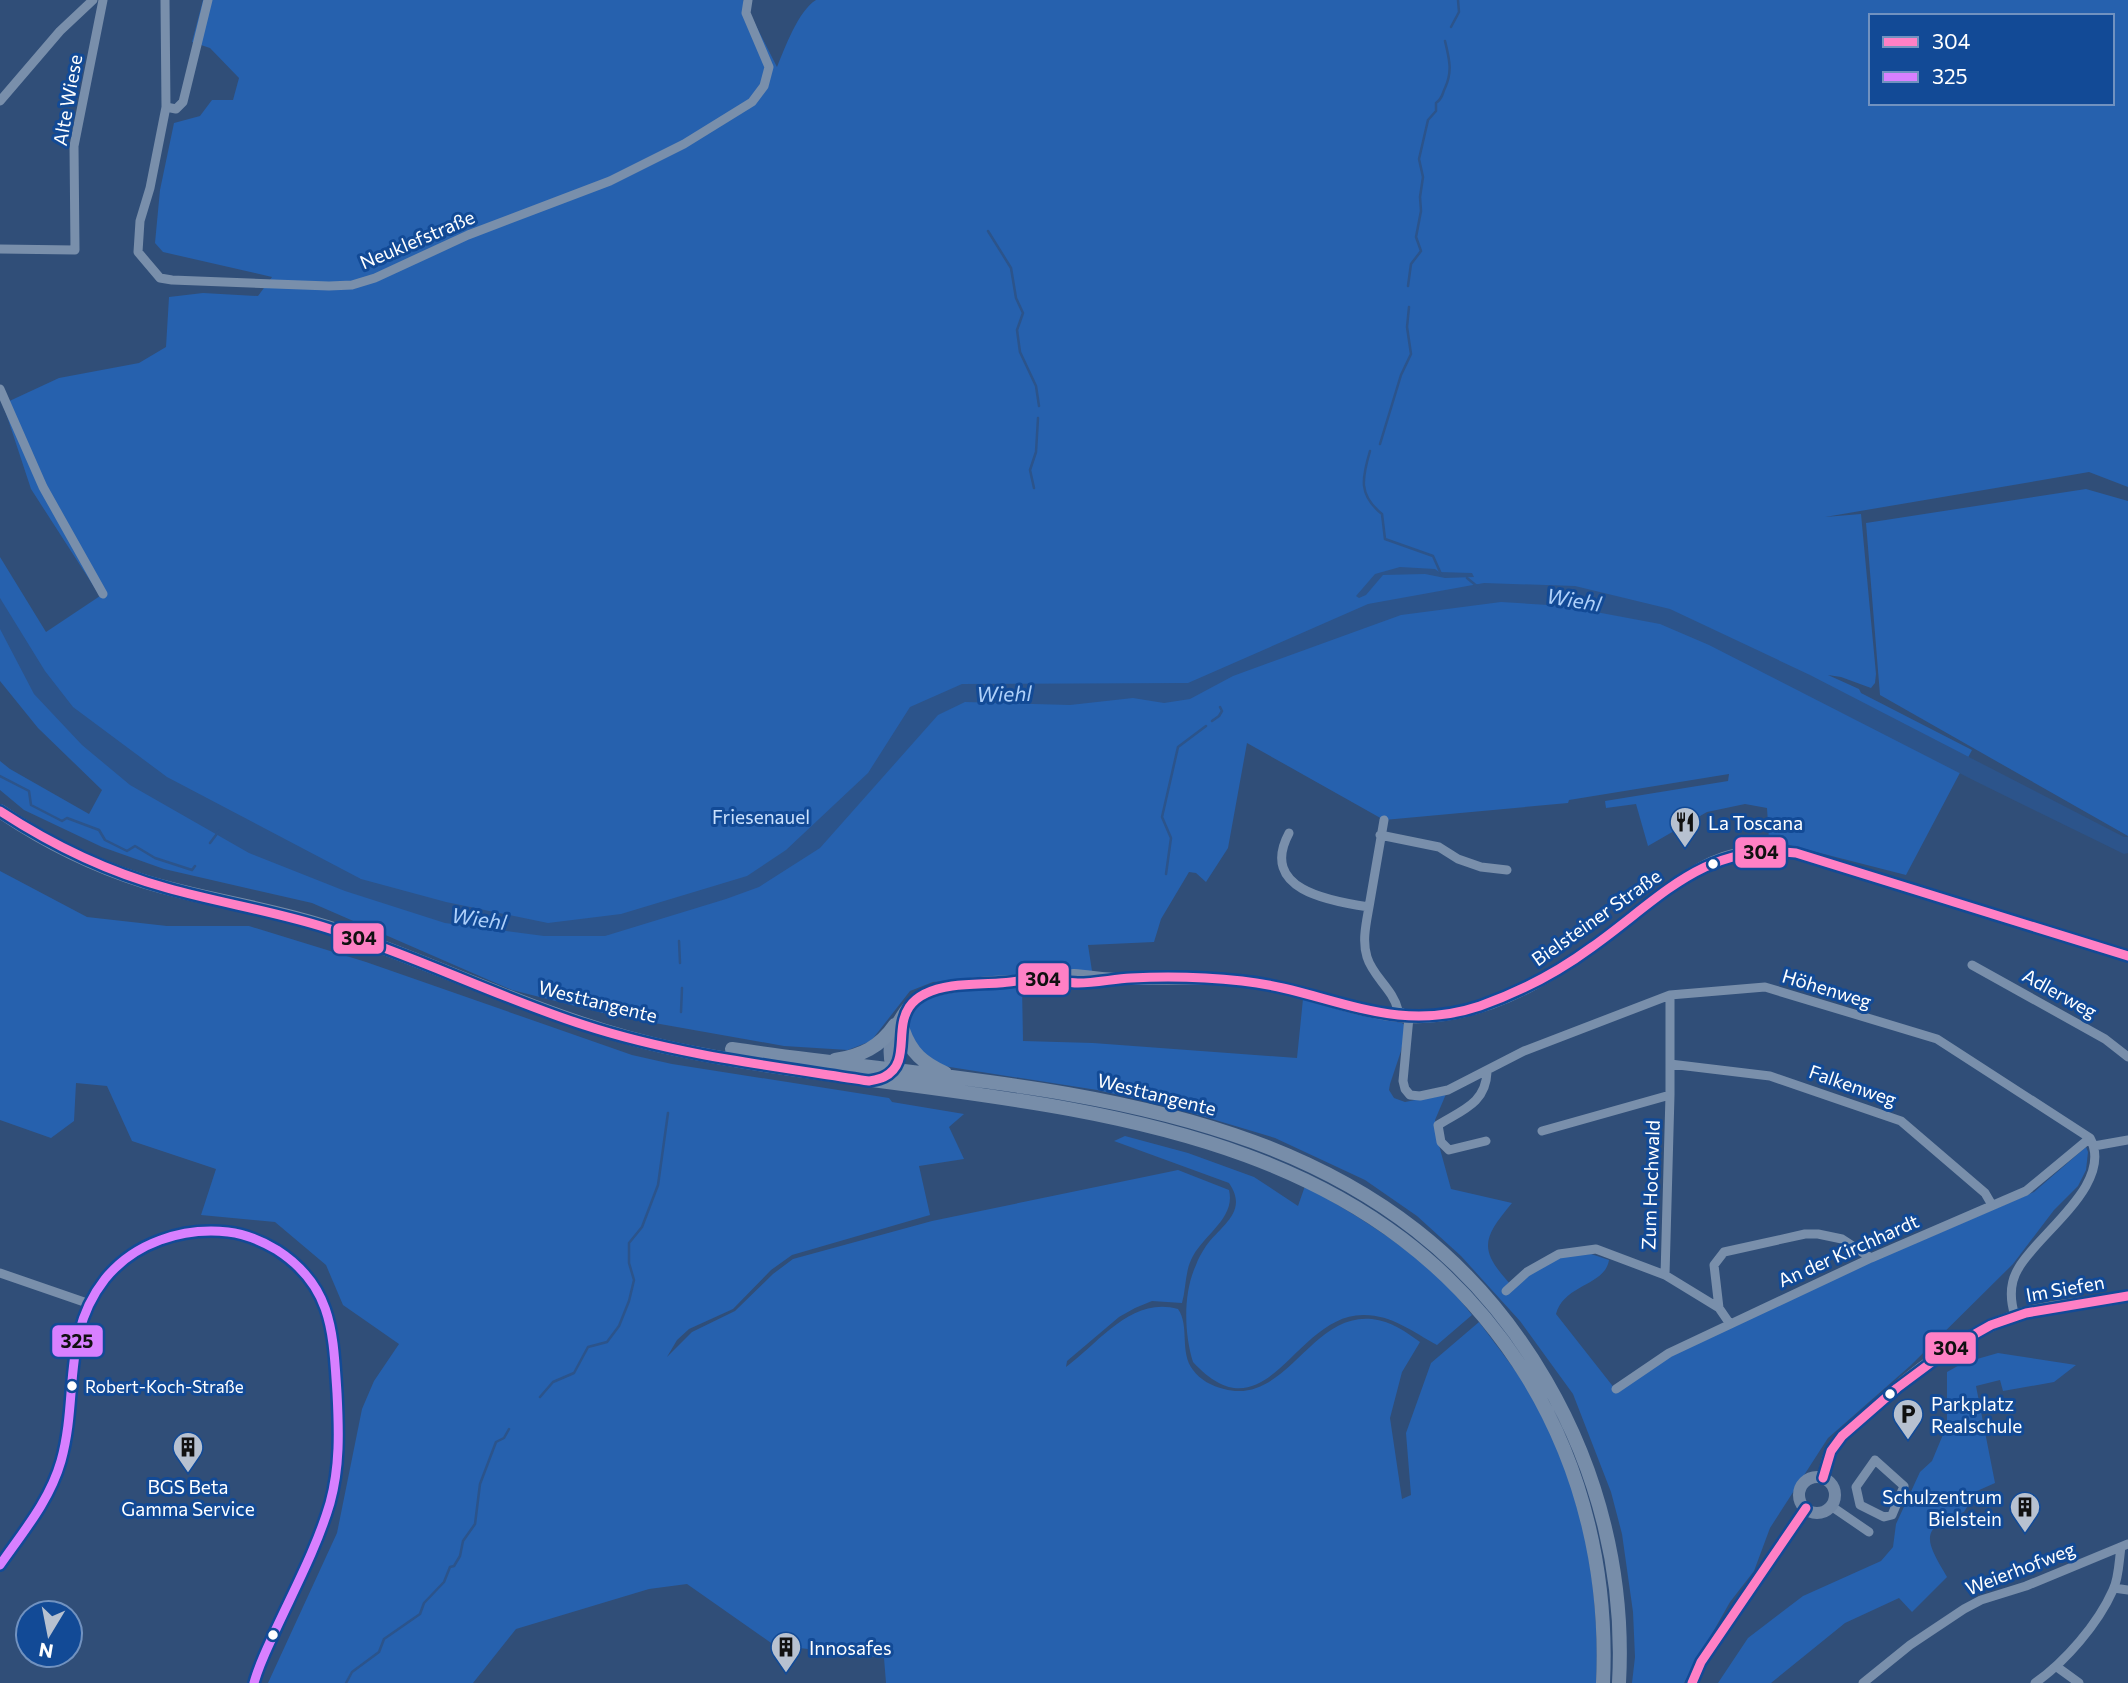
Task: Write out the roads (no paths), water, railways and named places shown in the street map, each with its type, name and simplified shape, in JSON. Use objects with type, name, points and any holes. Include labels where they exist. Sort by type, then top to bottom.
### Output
[{"type":"main road","points":[[0,811],[65,850],[117,872],[330,929],[523,1002]]},
{"type":"main road","name":"Bielsteiner Straße","points":[[899,1027],[905,1011],[919,997],[943,989],[1047,979],[1067,984],[1114,979],[1222,979],[1298,991],[1372,1013],[1409,1017],[1476,1007],[1525,989],[1571,962],[1702,868],[1721,858],[1751,851],[1796,853],[2075,937],[2128,956]]},
{"type":"main road","name":"Westtangente","points":[[523,1002],[673,1039],[818,1062],[1038,1088],[1118,1103],[1196,1122],[1257,1142],[1307,1163],[1361,1192],[1410,1225],[1452,1262],[1491,1303],[1525,1347],[1554,1395],[1578,1445],[1597,1498],[1611,1552],[1619,1617],[1619,1683]]},
{"type":"main road","name":"Westtangente","points":[[523,1002],[594,1028],[664,1047],[869,1081],[1046,1105],[1159,1127],[1213,1143],[1279,1168],[1340,1199],[1387,1228],[1430,1261],[1485,1318],[1519,1364],[1547,1413],[1570,1464],[1588,1518],[1599,1573],[1604,1630],[1603,1683]]},
{"type":"main road","points":[[818,1062],[868,1051],[899,1027]]},
{"type":"main road","points":[[899,1027],[889,1057],[893,1071],[907,1085]]},
{"type":"main road","points":[[899,1027],[918,1057],[932,1067],[959,1079]]},
{"type":"main road","points":[[869,1081],[893,1071]]},
{"type":"main road","name":"Im Siefen","points":[[1823,1478],[1827,1460],[1836,1443],[1939,1354],[1990,1325],[2015,1316],[2128,1296]]},
{"type":"main road","points":[[1811,1478],[1823,1478],[1834,1490],[1831,1506],[1821,1512],[1806,1508],[1800,1496],[1802,1485],[1811,1478]]},
{"type":"main road","points":[[1692,1683],[1700,1662],[1806,1508]]},
{"type":"street","points":[[0,101],[60,31],[93,0]]},
{"type":"street","name":"Alte Wiese","points":[[0,249],[75,250],[74,146],[103,0]]},
{"type":"street","name":"Neuklefstraße","points":[[165,0],[166,107],[138,237],[138,252],[160,278],[183,281],[352,285],[375,278],[468,235],[610,181],[684,144],[752,102],[764,86],[769,67],[748,22],[748,0]]},
{"type":"street","points":[[166,107],[176,109],[183,102],[208,0]]},
{"type":"street","points":[[0,389],[43,488],[103,594]]},
{"type":"street","points":[[1384,820],[1364,942],[1367,960],[1395,998],[1398,1010],[1409,1017]]},
{"type":"street","points":[[1289,833],[1280,858],[1282,869],[1289,880],[1335,902],[1369,907]]},
{"type":"street","points":[[1380,835],[1439,847],[1458,859],[1481,867],[1507,870]]},
{"type":"street","name":"Adlerweg","points":[[1972,965],[2105,1039],[2128,1057]]},
{"type":"street","name":"Höhenweg","points":[[1409,1017],[1403,1081],[1410,1095],[1420,1096],[1448,1090],[1488,1072],[1524,1051],[1670,995],[1765,987],[1937,1039],[2092,1142]]},
{"type":"street","name":"Zum Hochwald","points":[[1665,1275],[1670,995]]},
{"type":"street","name":"Falkenweg","points":[[1670,1064],[1770,1076],[1901,1121],[1985,1193],[1992,1205]]},
{"type":"street","points":[[1486,1141],[1448,1150],[1441,1142],[1438,1125],[1481,1098],[1487,1085],[1488,1072]]},
{"type":"street","name":"Zum Hochwald","points":[[1542,1131],[1670,1096]]},
{"type":"street","points":[[2015,1316],[2010,1291],[2018,1269],[2078,1198],[2089,1180],[2095,1163],[2092,1142],[2128,1140]]},
{"type":"street","name":"An der Kirchhardt","points":[[1616,1389],[1670,1353],[1730,1324],[1871,1258],[2026,1191],[2092,1142]]},
{"type":"street","points":[[0,1565],[37,1513],[62,1460],[68,1429],[72,1351],[87,1303],[106,1278],[125,1258],[147,1244],[173,1234],[202,1230],[237,1232],[273,1246],[302,1269],[324,1301],[334,1344],[339,1444],[334,1488],[317,1538],[254,1683]]},
{"type":"street","points":[[1719,1308],[1714,1265],[1724,1252],[1805,1234],[1818,1234],[1842,1239],[1871,1258]]},
{"type":"street","name":"Zum Hochwald","points":[[1506,1290],[1527,1272],[1559,1254],[1596,1249],[1665,1275],[1719,1308],[1730,1324]]},
{"type":"street","points":[[0,1273],[87,1303]]},
{"type":"street","points":[[1875,1460],[1904,1486],[1892,1515],[1884,1517],[1860,1505],[1856,1487],[1875,1460]]},
{"type":"street","points":[[1831,1506],[1868,1532]]},
{"type":"street","points":[[2035,1683],[2057,1667],[2099,1614],[2114,1588],[2124,1545]]},
{"type":"street","name":"Weierhofweg","points":[[1863,1683],[1910,1645],[1972,1604],[2026,1586],[2124,1545]]},
{"type":"street","points":[[2114,1588],[2128,1590]]},
{"type":"street","points":[[2057,1667],[2079,1683]]},
{"type":"water","points":[[1400,567],[1472,573],[1474,577],[1383,575],[1366,595],[1359,598],[1356,596],[1375,574]]},
{"type":"water","name":"Wiehl","points":[[1484,583],[1575,586],[1670,609],[1810,675],[2128,837],[2128,853],[2124,854],[1975,781],[1709,645],[1660,624],[1564,606],[1501,602],[1401,615],[1233,676],[1190,699],[1164,703],[1133,698],[1070,705],[965,702],[938,715],[820,848],[759,887],[605,936],[544,936],[445,923],[345,891],[249,853],[130,785],[82,745],[34,694],[0,629],[0,598],[45,671],[73,707],[167,777],[361,879],[446,902],[548,923],[621,914],[747,876],[786,850],[868,773],[910,707],[962,684],[1188,683],[1368,604]]},
{"type":"waterway","points":[[1451,27],[1459,12],[1458,0]]},
{"type":"waterway","points":[[1408,286],[1411,264],[1421,251],[1416,237],[1423,177],[1419,159],[1428,120],[1436,111],[1436,103],[1442,96],[1450,70],[1445,41]]},
{"type":"waterway","points":[[988,231],[1011,268],[1016,298],[1023,313],[1017,330],[1020,352],[1036,386],[1039,406]]},
{"type":"waterway","points":[[1380,444],[1401,375],[1411,354],[1407,327],[1409,307]]},
{"type":"waterway","points":[[1034,488],[1030,470],[1036,452],[1038,418]]},
{"type":"waterway","points":[[1370,451],[1364,486],[1369,500],[1382,514],[1385,539],[1433,556],[1441,574]]},
{"type":"waterway","points":[[1467,578],[1478,587]]},
{"type":"waterway","points":[[1212,721],[1222,711],[1220,707]]},
{"type":"waterway","points":[[1166,874],[1171,838],[1162,817],[1178,747],[1206,726]]},
{"type":"waterway","points":[[0,776],[29,791],[31,805],[62,821],[67,818],[99,830],[105,840],[127,851],[135,846],[155,858],[192,870],[195,866]]},
{"type":"waterway","points":[[210,843],[219,831]]},
{"type":"waterway","points":[[679,941],[680,963]]},
{"type":"waterway","points":[[681,1012],[682,988]]},
{"type":"waterway","points":[[540,1397],[553,1382],[574,1373],[588,1347],[607,1342],[619,1326],[634,1280],[629,1263],[629,1243],[642,1227],[658,1185],[668,1113]]},
{"type":"waterway","points":[[346,1683],[352,1672],[379,1652],[384,1639],[420,1614],[424,1603],[444,1582],[450,1567],[454,1566],[460,1556],[463,1541],[475,1524],[480,1484],[496,1442],[504,1438],[509,1429]]},
{"type":"place","name":"La Toscana","points":[[1685,849]]},
{"type":"place","name":"Robert-Koch-Straße","points":[[72,1386]]},
{"type":"place","name":"Parkplatz Realschule","points":[[1908,1441]]},
{"type":"place","name":"BGS Beta Gamma Service","points":[[188,1474]]},
{"type":"place","name":"Schulzentrum Bielstein","points":[[2025,1534]]},
{"type":"place","name":"Innosafes","points":[[786,1674]]},
{"type":"park label","name":"Friesenauel","points":[[761,816]]}]
